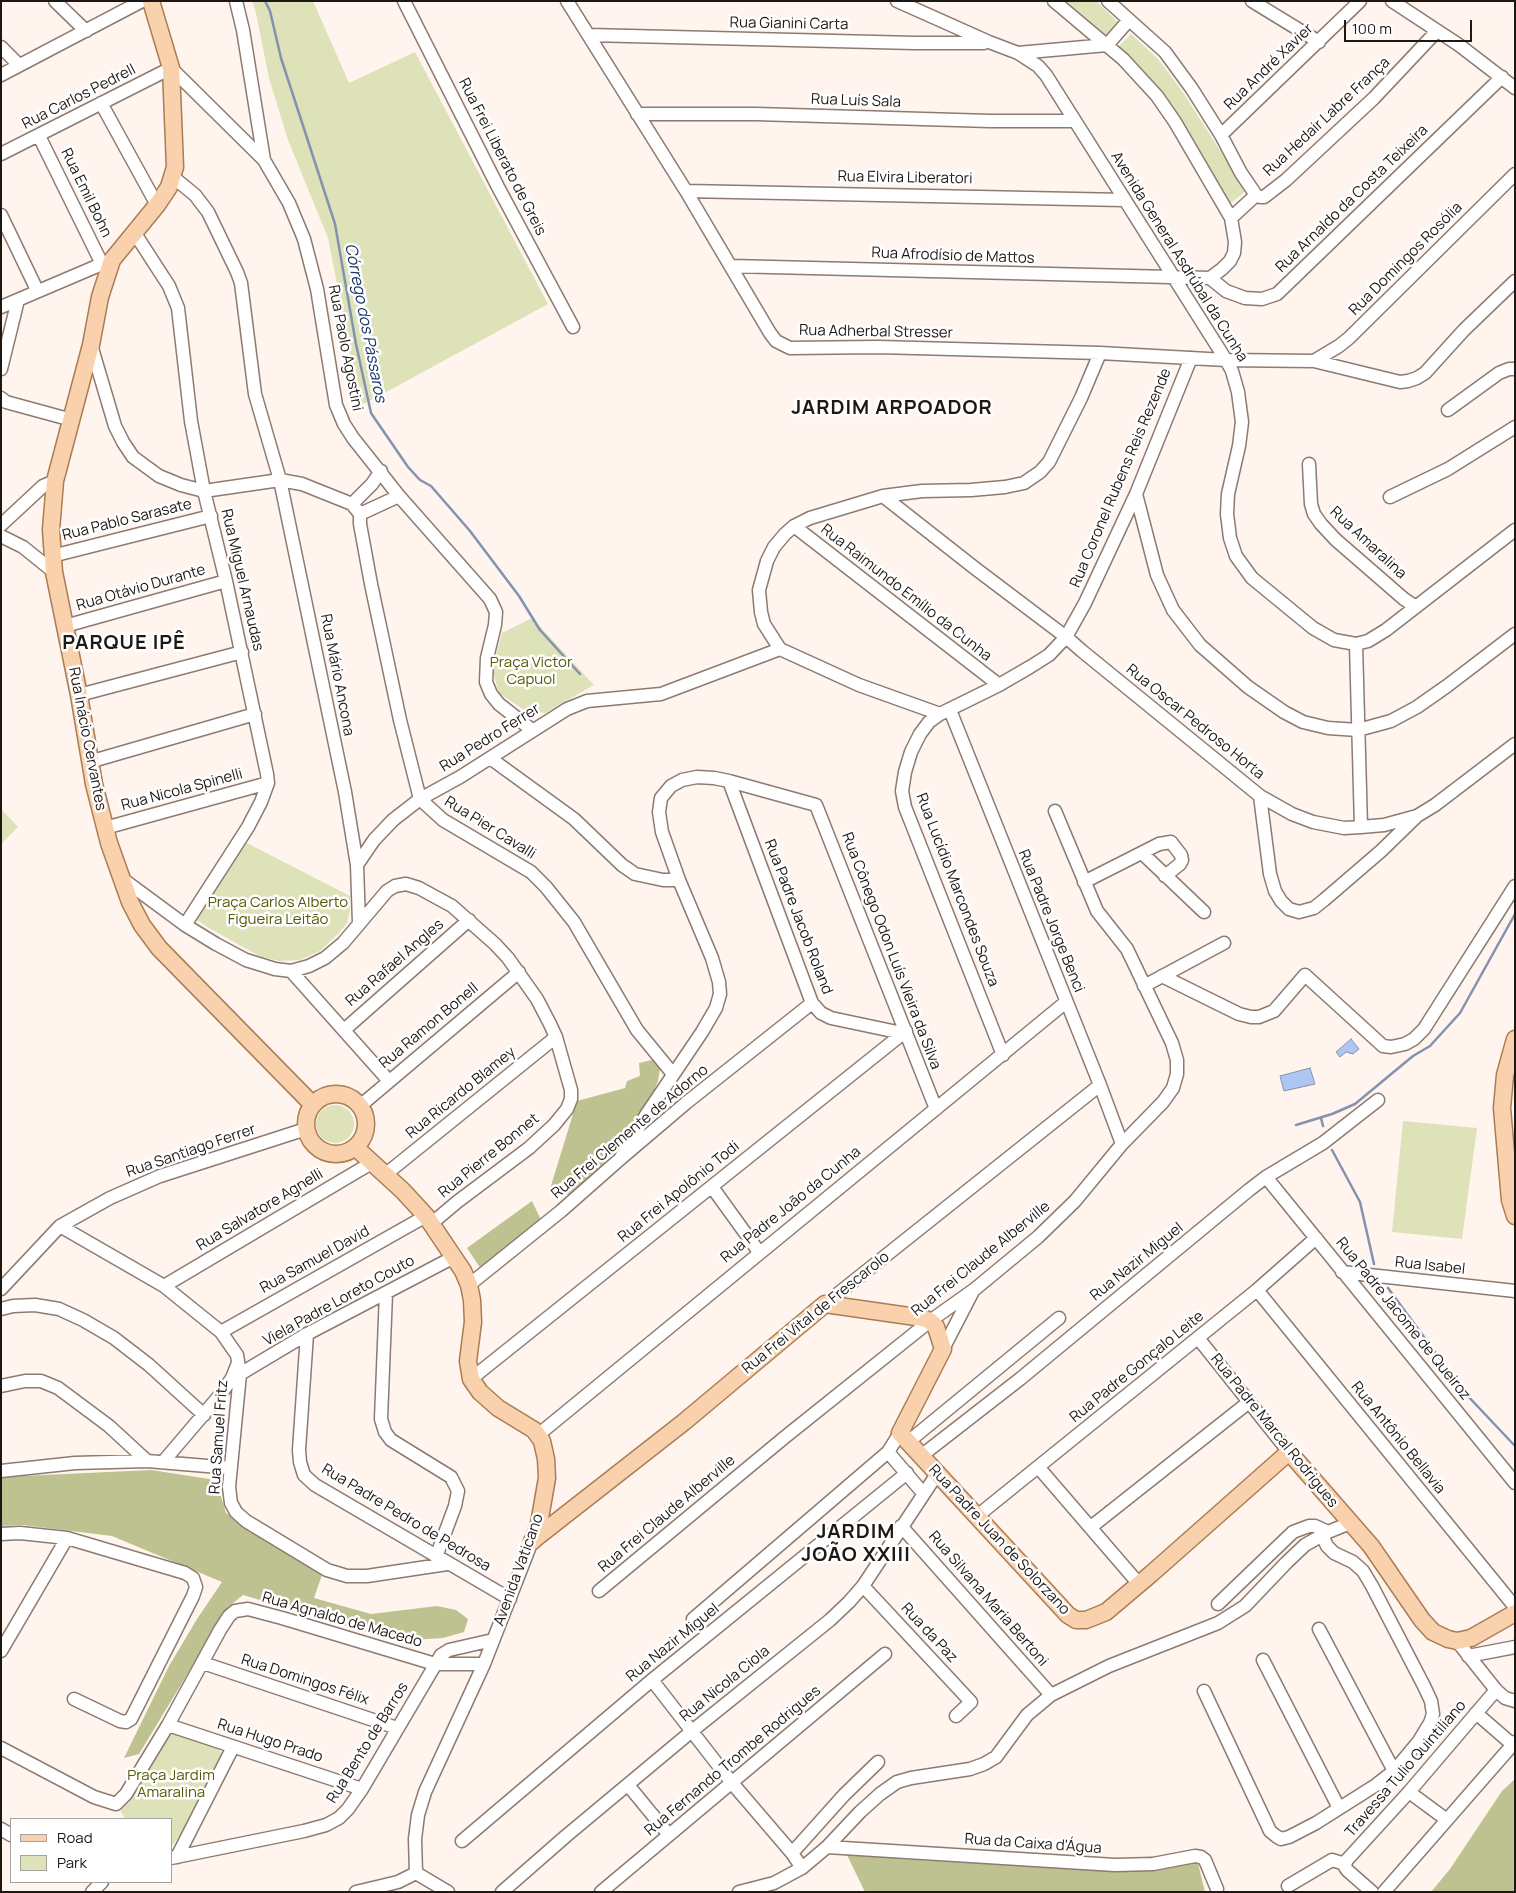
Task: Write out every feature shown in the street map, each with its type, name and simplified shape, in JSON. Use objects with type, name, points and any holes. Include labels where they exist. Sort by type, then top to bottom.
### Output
[{"type":"main road","name":"Rua Inácio Cervantes","points":[[151,1],[171,68],[176,152],[173,176],[157,205],[107,262],[91,345],[55,481],[51,530],[53,564],[79,695],[89,762],[105,828],[130,902],[142,924],[159,948],[313,1105]]},
{"type":"main road","points":[[1515,1039],[1505,1075],[1502,1108],[1510,1200],[1515,1216]]},
{"type":"main road","points":[[342,1095],[352,1099],[360,1106],[364,1114],[365,1132],[361,1141],[355,1147],[346,1152],[336,1154],[325,1152],[313,1143],[306,1129],[306,1120],[313,1105],[322,1098],[342,1095]]},
{"type":"main road","points":[[355,1147],[386,1174],[428,1220],[454,1257],[469,1286],[473,1322],[468,1361],[471,1379],[480,1392],[498,1408],[534,1430],[538,1435]]},
{"type":"main road","points":[[825,1304],[930,1321],[939,1334],[943,1349],[904,1437]]},
{"type":"main road","name":"Rua Frei Vital de Frescarolo","points":[[532,1541],[684,1422],[825,1304]]},
{"type":"main road","name":"Avenida Vaticano","points":[[532,1541],[539,1524],[548,1478],[546,1459],[542,1442],[538,1435]]},
{"type":"main road","name":"Rua Padre Juan de Solorzano","points":[[904,1437],[976,1517],[1068,1614],[1076,1620],[1086,1620],[1106,1612],[1289,1452]]},
{"type":"main road","name":"Rua Padre Marcal Rodrigues","points":[[1289,1452],[1371,1546],[1428,1628],[1448,1639],[1458,1641]]},
{"type":"main road","points":[[1458,1641],[1471,1638],[1488,1630],[1515,1613]]},
{"type":"street","points":[[55,1],[86,31]]},
{"type":"street","points":[[1,75],[142,1]]},
{"type":"street","name":"Rua Paolo Agostini","points":[[236,1],[243,30],[264,160],[289,203],[304,239],[317,289],[336,404],[344,424],[399,496],[490,599],[496,612],[495,625],[487,658],[486,682],[491,694],[499,704],[532,730]]},
{"type":"street","name":"Rua Frei Liberato de Greis","points":[[404,1],[498,187],[573,327]]},
{"type":"street","name":"Rua Adherbal Stresser","points":[[567,1],[686,191],[770,333],[776,341],[790,348],[878,347],[1100,353],[1226,360],[1314,361],[1400,382],[1417,378],[1425,373],[1464,330],[1515,281]]},
{"type":"street","name":"Avenida General Asdrúbal da Cunha","points":[[897,1],[1018,53],[1038,66],[1046,76],[1232,371],[1238,392],[1242,422],[1239,446],[1228,494],[1227,514],[1230,538],[1236,556],[1252,578],[1313,628],[1334,640],[1356,644]]},
{"type":"street","points":[[1054,1],[1123,59],[1157,96],[1184,136],[1231,218],[1235,242],[1234,253],[1230,261],[1210,278]]},
{"type":"street","points":[[1108,1],[1165,52],[1192,89],[1256,195],[1231,218]]},
{"type":"street","points":[[1252,1],[1319,42]]},
{"type":"street","name":"Rua André Xavier","points":[[1221,135],[1360,1]]},
{"type":"street","points":[[1392,1],[1459,45],[1515,88]]},
{"type":"street","points":[[1018,53],[1107,45],[1129,20]]},
{"type":"street","name":"Rua Hedair Labre França","points":[[1256,195],[1264,197],[1286,180],[1374,98],[1437,31]]},
{"type":"street","name":"Rua Gianini Carta","points":[[589,35],[915,43],[989,42]]},
{"type":"street","points":[[1,47],[19,65]]},
{"type":"street","points":[[171,68],[264,160]]},
{"type":"street","name":"Rua Carlos Pedrell","points":[[1,154],[40,136],[171,68]]},
{"type":"street","name":"Rua Arnaldo da Costa Teixeira","points":[[1210,278],[1226,291],[1244,298],[1262,299],[1277,294],[1502,77]]},
{"type":"street","points":[[101,103],[157,205]]},
{"type":"street","name":"Rua Luís Sala","points":[[637,114],[756,114],[1074,121]]},
{"type":"street","name":"Rua Emil Bohn","points":[[40,136],[107,262]]},
{"type":"street","name":"Rua Domingos Rosólia","points":[[1314,361],[1334,350],[1349,338],[1515,174]]},
{"type":"street","name":"Rua Mário Ancona","points":[[173,176],[201,202],[208,212],[238,272],[243,295],[255,394],[280,480],[358,865],[360,923]]},
{"type":"street","name":"Rua Elvira Liberatori","points":[[686,191],[1124,200]]},
{"type":"street","points":[[1,215],[37,290]]},
{"type":"street","name":"Rua Miguel Arnaudas","points":[[134,232],[169,286],[178,308],[191,421],[204,491],[242,652],[268,783]]},
{"type":"street","points":[[1,307],[37,290],[107,262]]},
{"type":"street","name":"Rua Afrodísio de Mattos","points":[[731,266],[1210,278]]},
{"type":"street","points":[[1,369],[18,300]]},
{"type":"street","points":[[91,345],[116,426],[133,457],[159,476],[181,485],[204,491],[280,480],[302,484],[356,509],[399,496]]},
{"type":"street","points":[[945,712],[859,685],[780,649],[764,624],[761,612],[759,590],[767,561],[774,547],[794,526],[810,518],[883,496],[922,491],[1006,487],[1024,482],[1040,472],[1049,462],[1100,353]]},
{"type":"street","name":"Rua Coronel Rubens Reis Rezende","points":[[998,685],[1049,655],[1066,637],[1085,603],[1136,494],[1191,358]]},
{"type":"street","points":[[1448,410],[1500,373],[1509,369],[1515,369]]},
{"type":"street","points":[[1,398],[6,402],[72,420]]},
{"type":"street","points":[[1390,497],[1448,469],[1515,427]]},
{"type":"street","name":"Rua Amaralina","points":[[1309,464],[1311,504],[1314,514],[1321,524],[1350,552],[1416,607]]},
{"type":"street","points":[[380,471],[356,509],[396,700],[420,799]]},
{"type":"street","points":[[1,524],[43,486],[55,481]]},
{"type":"street","points":[[1136,494],[1157,575],[1173,610],[1200,645],[1248,686],[1284,712],[1303,722],[1328,728],[1358,730],[1391,722],[1417,707],[1515,634]]},
{"type":"street","name":"Rua Oscar Pedroso Horta","points":[[883,496],[1066,637],[1260,796],[1292,814],[1313,822],[1344,828],[1361,828],[1417,816],[1435,805],[1515,744]]},
{"type":"street","name":"Rua Pablo Sarasate","points":[[53,564],[211,516]]},
{"type":"street","name":"Rua Raimundo Emílio da Cunha","points":[[794,526],[998,685]]},
{"type":"street","points":[[1361,828],[1356,644],[1368,641],[1386,630],[1515,530]]},
{"type":"street","points":[[1,536],[53,564]]},
{"type":"street","name":"Rua Otávio Durante","points":[[65,626],[226,581]]},
{"type":"street","name":"Rua Pedro Ferrer","points":[[358,865],[374,840],[393,820],[420,799],[577,704],[661,694],[780,649]]},
{"type":"street","points":[[79,695],[242,652]]},
{"type":"street","name":"Rua Lucídio Marcondes Souza","points":[[998,685],[929,722],[920,734],[911,752],[902,791],[905,807],[1003,1055]]},
{"type":"street","name":"Rua Padre Jorge Benci","points":[[945,712],[1066,1002],[1122,1144]]},
{"type":"street","points":[[89,762],[255,714]]},
{"type":"street","points":[[490,758],[574,819],[622,865],[635,874],[663,880],[679,880]]},
{"type":"street","points":[[620,1159],[646,1115],[702,1032],[716,1008],[720,994],[719,982],[712,958],[679,880],[662,832],[659,812],[661,798],[671,786],[682,780],[714,778],[728,782]]},
{"type":"street","name":"Rua Cônego Odon Luís Vieira da Silva","points":[[728,782],[816,805],[936,1109]]},
{"type":"street","name":"Rua Padre Jacob Roland","points":[[728,782],[812,1003],[821,1013],[831,1018],[904,1032]]},
{"type":"street","points":[[185,925],[248,827],[268,783]]},
{"type":"street","name":"Rua Nicola Spinelli","points":[[105,828],[268,783]]},
{"type":"street","points":[[1260,796],[1270,874],[1275,891],[1289,909],[1299,912],[1314,908],[1324,900],[1381,851],[1417,816]]},
{"type":"street","name":"Rua Pier Cavalli","points":[[420,799],[443,820],[531,872],[546,887],[574,922],[637,1030],[673,1074]]},
{"type":"street","name":"Rua Frei Claude Alberville","points":[[599,1591],[785,1437],[930,1321],[974,1289],[1057,1220],[1122,1144],[1163,1102],[1173,1088],[1177,1074],[1177,1060],[1172,1043],[1127,949],[1097,911],[1055,811]]},
{"type":"street","points":[[1084,882],[1165,842],[1171,842],[1181,855],[1182,860],[1166,876]]},
{"type":"street","points":[[1142,853],[1204,912]]},
{"type":"street","points":[[120,877],[185,925],[216,944],[246,960],[275,969],[291,971],[309,966],[326,958],[343,943],[360,923]]},
{"type":"street","name":"Rua Pierre Bonnet","points":[[360,923],[387,891],[395,886],[406,884],[419,888],[452,906],[495,944],[519,972],[556,1037],[571,1090],[571,1099],[567,1109],[554,1125],[529,1148],[457,1202],[428,1220]]},
{"type":"street","points":[[1162,976],[1239,1014],[1251,1017],[1266,1016],[1274,1011],[1305,975],[1383,1046],[1391,1047],[1404,1044],[1414,1039],[1424,1029],[1480,938],[1515,886]]},
{"type":"street","name":"Rua Rafael Angles","points":[[344,1030],[469,920]]},
{"type":"street","points":[[1144,986],[1224,943]]},
{"type":"street","points":[[291,971],[388,1081]]},
{"type":"street","name":"Rua Ramon Bonell","points":[[360,1106],[519,972]]},
{"type":"street","name":"Rua Padre João da Cunha","points":[[538,1435],[1066,1002]]},
{"type":"street","name":"Rua Frei Clemente de Adorno","points":[[469,1286],[561,1211],[686,1103],[812,1003]]},
{"type":"street","name":"Rua Frei Apolônio Todi","points":[[471,1379],[904,1032]]},
{"type":"street","name":"Rua Ricardo Blamey","points":[[386,1174],[556,1037]]},
{"type":"street","name":"Rua Frei Vital de Frescarolo","points":[[825,1304],[1100,1085]]},
{"type":"street","name":"Rua Nazir Miguel","points":[[921,1456],[1020,1379],[1266,1177],[1323,1143],[1378,1100]]},
{"type":"street","name":"Rua Santiago Ferrer","points":[[1,1288],[60,1226],[110,1198],[160,1176],[306,1129]]},
{"type":"street","name":"Rua Salvatore Agnelli","points":[[164,1286],[373,1162]]},
{"type":"street","name":"Rua Padre Jacome de Queiroz","points":[[1266,1177],[1515,1483]]},
{"type":"street","points":[[712,1187],[759,1252]]},
{"type":"street","name":"Rua Samuel David","points":[[221,1332],[428,1220]]},
{"type":"street","name":"Rua Samuel Fritz","points":[[60,1226],[164,1286],[221,1332],[237,1355],[239,1368],[230,1495],[231,1503],[236,1512],[246,1521],[327,1570],[347,1576],[366,1576],[441,1560]]},
{"type":"street","name":"Rua Padre Gonçalo Leite","points":[[976,1517],[1257,1290],[1316,1238]]},
{"type":"street","name":"Viela Padre Loreto Couto","points":[[239,1368],[454,1257]]},
{"type":"street","name":"Rua Isabel","points":[[1342,1272],[1515,1292]]},
{"type":"street","points":[[943,1349],[974,1289]]},
{"type":"street","name":"Rua Antônio Bellavia","points":[[1257,1290],[1515,1607]]},
{"type":"street","points":[[386,1292],[381,1419],[385,1432],[391,1440],[451,1477],[458,1491],[441,1560]]},
{"type":"street","points":[[1,1309],[35,1305],[59,1309],[83,1320],[114,1338],[204,1415]]},
{"type":"street","points":[[692,1618],[904,1437],[1006,1362],[1059,1318]]},
{"type":"street","name":"Rua Padre Pedro de Pedrosa","points":[[307,1334],[299,1450],[304,1475],[315,1485],[510,1599]]},
{"type":"street","name":"Rua Padre Marcal Rodrigues","points":[[1198,1338],[1289,1452]]},
{"type":"street","points":[[1006,1362],[1020,1379]]},
{"type":"street","points":[[163,1462],[204,1415],[239,1368]]},
{"type":"street","points":[[1,1386],[25,1381],[41,1381],[58,1388],[108,1426],[147,1461]]},
{"type":"street","points":[[1091,1527],[1249,1402]]},
{"type":"street","points":[[888,1452],[924,1493]]},
{"type":"street","points":[[1,1471],[75,1463],[147,1461],[231,1468]]},
{"type":"street","points":[[1039,1468],[1139,1584]]},
{"type":"street","name":"Rua Nazir Miguel","points":[[462,1841],[652,1680],[907,1473]]},
{"type":"street","name":"Rua Nicola Ciola","points":[[502,1892],[692,1731],[830,1620],[849,1602],[863,1586],[937,1474]]},
{"type":"street","points":[[739,1892],[782,1880],[802,1868],[827,1847],[880,1794],[898,1782],[911,1778],[970,1769],[996,1757],[1027,1714],[1051,1695],[1109,1666],[1218,1623],[1231,1616],[1245,1606],[1296,1552],[1325,1533],[1350,1523]]},
{"type":"street","name":"Rua Silvana Maria Bertoni","points":[[902,1526],[1051,1695]]},
{"type":"street","points":[[1204,1691],[1270,1831],[1281,1839],[1289,1837],[1339,1808],[1376,1785],[1394,1771],[1419,1741],[1433,1714],[1431,1702],[1372,1586],[1363,1572],[1353,1562],[1334,1553],[1327,1546],[1325,1533],[1316,1526],[1309,1526],[1293,1532],[1218,1604]]},
{"type":"street","points":[[1,1534],[20,1533],[67,1538],[185,1573],[193,1578],[196,1587],[193,1596],[131,1719],[126,1722],[120,1722],[74,1700]]},
{"type":"street","points":[[1,1652],[67,1538]]},
{"type":"street","name":"Avenida Vaticano","points":[[416,1874],[415,1839],[418,1814],[425,1792],[484,1664],[532,1541]]},
{"type":"street","name":"Rua da Paz","points":[[863,1586],[972,1702],[956,1716]]},
{"type":"street","name":"Rua Agnaldo de Macedo","points":[[1,1748],[94,1797],[116,1804],[126,1794],[168,1725],[229,1616],[235,1611],[248,1610],[282,1618],[435,1664]]},
{"type":"street","points":[[1319,1629],[1394,1771]]},
{"type":"street","name":"Rua Bento de Barros","points":[[174,1858],[326,1825],[338,1818],[348,1809],[362,1789],[435,1664],[449,1650],[493,1640]]},
{"type":"street","points":[[1458,1641],[1496,1690],[1505,1698],[1515,1701]]},
{"type":"street","points":[[1468,1656],[1515,1647]]},
{"type":"street","name":"Rua Fernando Trombe Rodrigues","points":[[601,1892],[885,1654]]},
{"type":"street","points":[[1263,1660],[1339,1808]]},
{"type":"street","name":"Rua Domingos Félix","points":[[203,1663],[397,1728]]},
{"type":"street","points":[[435,1664],[484,1664]]},
{"type":"street","points":[[652,1680],[732,1782],[792,1853],[802,1868]]},
{"type":"street","name":"Travessa Tulio Quintiliano","points":[[1346,1867],[1496,1690]]},
{"type":"street","points":[[1384,1892],[1514,1743],[1476,1713]]},
{"type":"street","name":"Rua Hugo Prado","points":[[168,1725],[362,1789]]},
{"type":"street","points":[[174,1858],[233,1747]]},
{"type":"street","points":[[792,1853],[844,1795],[878,1762]]},
{"type":"street","points":[[628,1785],[669,1835]]},
{"type":"street","points":[[1409,1792],[1447,1820]]},
{"type":"street","name":"Rua da Caixa d'Água","points":[[827,1847],[1115,1865],[1153,1864],[1195,1856],[1205,1860],[1217,1889]]},
{"type":"street","points":[[1288,1886],[1332,1860],[1346,1867],[1372,1892]]},
{"type":"street","points":[[356,1892],[398,1882],[416,1874],[448,1892]]},
{"type":"street","points":[[92,1892],[101,1883]]},
{"type":"green space","points":[[252,1],[313,1],[349,83],[415,52],[548,304],[355,408],[348,341],[328,238],[288,140],[269,78]]},
{"type":"green space","points":[[1059,1],[1096,1],[1118,22],[1115,32],[1102,35]]},
{"type":"green space","points":[[1131,34],[1158,59],[1182,91],[1246,191],[1227,206],[1157,88],[1116,49]]},
{"type":"green space","name":"Praça Victor Capuol","points":[[532,618],[594,685],[545,713],[524,710],[499,693],[492,669],[502,633]]},
{"type":"green space","points":[[1,809],[18,827],[2,843],[1,842]]},
{"type":"green space","name":"Praça Carlos Alberto Figueira Leitão","points":[[243,841],[350,896],[350,910],[347,923],[320,951],[300,960],[280,961],[261,957],[197,920],[197,912]]},
{"type":"green space","points":[[656,1059],[660,1069],[658,1081],[636,1124],[587,1183],[569,1195],[550,1189],[577,1101],[625,1088],[627,1081],[640,1076],[639,1063]]},
{"type":"green space","points":[[335,1105],[349,1110],[354,1124],[349,1138],[335,1143],[321,1138],[316,1124],[321,1110]]},
{"type":"green space","points":[[1403,1121],[1477,1128],[1462,1239],[1392,1232]]},
{"type":"green space","points":[[532,1201],[541,1220],[481,1269],[467,1248]]},
{"type":"green space","points":[[151,1470],[216,1480],[226,1513],[322,1575],[314,1598],[371,1614],[437,1606],[456,1610],[468,1619],[464,1632],[443,1638],[397,1641],[243,1595],[228,1607],[139,1754],[124,1758],[169,1666],[222,1582],[112,1536],[23,1525],[1,1526],[1,1477]]},
{"type":"green space","name":"Praça Jardim Amaralina","points":[[169,1728],[216,1747],[225,1756],[223,1761],[213,1769],[208,1783],[181,1834],[172,1846],[172,1818],[124,1818],[119,1808]]},
{"type":"green space","points":[[1515,1779],[1515,1892],[1431,1892],[1450,1869],[1502,1791]]},
{"type":"green space","points":[[845,1851],[900,1859],[1067,1868],[1196,1855],[1205,1892],[865,1892]]},
{"type":"water","points":[[1351,1039],[1359,1049],[1353,1054],[1346,1052],[1340,1057],[1336,1052]]},
{"type":"water","points":[[1310,1068],[1315,1084],[1284,1091],[1280,1076]]},
{"type":"waterway","name":"Córrego dos Pássaros","points":[[265,1],[270,11],[281,58],[335,224],[356,344],[371,413],[408,467],[420,480],[431,486],[470,531],[519,596],[540,630],[580,674]]},
{"type":"waterway","points":[[1296,1125],[1332,1114],[1355,1104],[1413,1056],[1430,1046],[1460,1013],[1515,914]]},
{"type":"waterway","points":[[1321,1118],[1323,1126]]},
{"type":"waterway","points":[[1332,1150],[1360,1202],[1374,1264]]},
{"type":"waterway","points":[[1388,1288],[1465,1393],[1515,1446]]},
{"type":"district","name":"JARDIM ARPOADOR","points":[[892,408]]},
{"type":"district","name":"PARQUE IPÊ","points":[[124,643]]},
{"type":"district","name":"JARDIM JOÃO XXIII","points":[[856,1544]]}]
